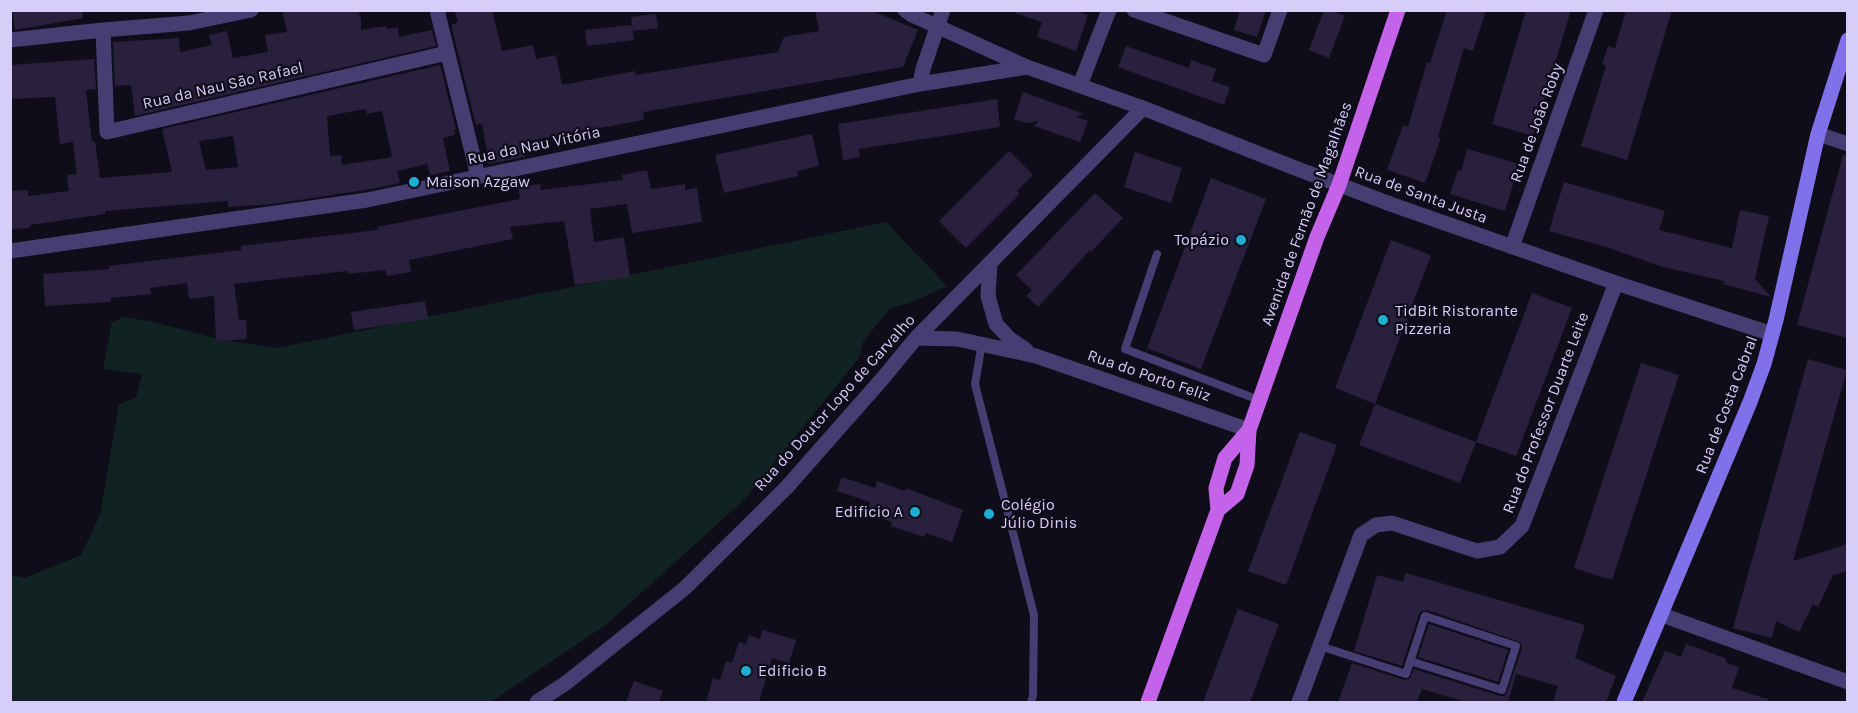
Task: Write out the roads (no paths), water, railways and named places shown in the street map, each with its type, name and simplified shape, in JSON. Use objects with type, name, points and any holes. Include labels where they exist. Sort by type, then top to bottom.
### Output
[{"type":"main road","name":"Avenida de Fernão de Magalhães","points":[[1218,510],[1237,494],[1248,465],[1249,430],[1317,237],[1339,185],[1398,10]]},
{"type":"main road","name":"Rua de Costa Cabral","points":[[1624,702],[1750,402],[1772,334],[1818,134],[1848,40]]},
{"type":"main road","name":"Avenida de Fernão de Magalhães","points":[[1148,702],[1218,510],[1216,488],[1225,458],[1249,430]]},
{"type":"street","points":[[10,40],[189,23],[251,10]]},
{"type":"street","points":[[438,10],[478,176]]},
{"type":"street","name":"Rua de Santa Justa","points":[[905,10],[937,27],[1027,67],[1143,108],[1339,185],[1616,283],[1772,334]]},
{"type":"street","points":[[920,84],[943,10]]},
{"type":"street","points":[[1080,85],[1110,10]]},
{"type":"street","points":[[1134,10],[1264,55],[1280,10]]},
{"type":"street","name":"Rua de João Roby","points":[[1512,247],[1596,10]]},
{"type":"street","name":"Rua da Nau São Rafael","points":[[103,30],[107,132],[447,53]]},
{"type":"street","name":"Rua de Santa Justa","points":[[920,84],[1027,67]]},
{"type":"street","name":"Rua da Nau Vitória","points":[[10,251],[367,200],[920,84]]},
{"type":"street","name":"Rua do Doutor Lopo de Carvalho","points":[[537,702],[566,683],[685,588],[787,488],[916,338],[1143,108]]},
{"type":"street","points":[[1818,134],[1848,144]]},
{"type":"street","name":"Rua do Porto Feliz","points":[[990,263],[988,296],[996,324],[1010,339],[1036,356]]},
{"type":"street","name":"Rua do Professor Duarte Leite","points":[[1299,702],[1361,535],[1376,525],[1392,523],[1477,551],[1500,547],[1522,526],[1616,283]]},
{"type":"street","name":"Rua do Porto Feliz","points":[[916,338],[957,339],[1036,356],[1249,430]]},
{"type":"street","points":[[1662,615],[1848,682]]},
{"type":"lane","points":[[1157,254],[1125,350],[1259,400]]},
{"type":"lane","points":[[982,343],[975,384],[1034,615],[1031,702]]},
{"type":"lane","points":[[1320,646],[1406,674],[1410,661],[1425,616],[1516,646],[1502,690],[1410,661]]},
{"type":"place","name":"Maison Azgaw","points":[[414,182]]},
{"type":"place","name":"Topázio","points":[[1241,240]]},
{"type":"place","name":"TidBit Ristorante Pizzeria","points":[[1383,320]]},
{"type":"place","name":"Edificio A","points":[[915,512]]},
{"type":"place","name":"Colégio Júlio Dinis","points":[[989,514]]},
{"type":"place","name":"Edificio B","points":[[746,671]]}]
